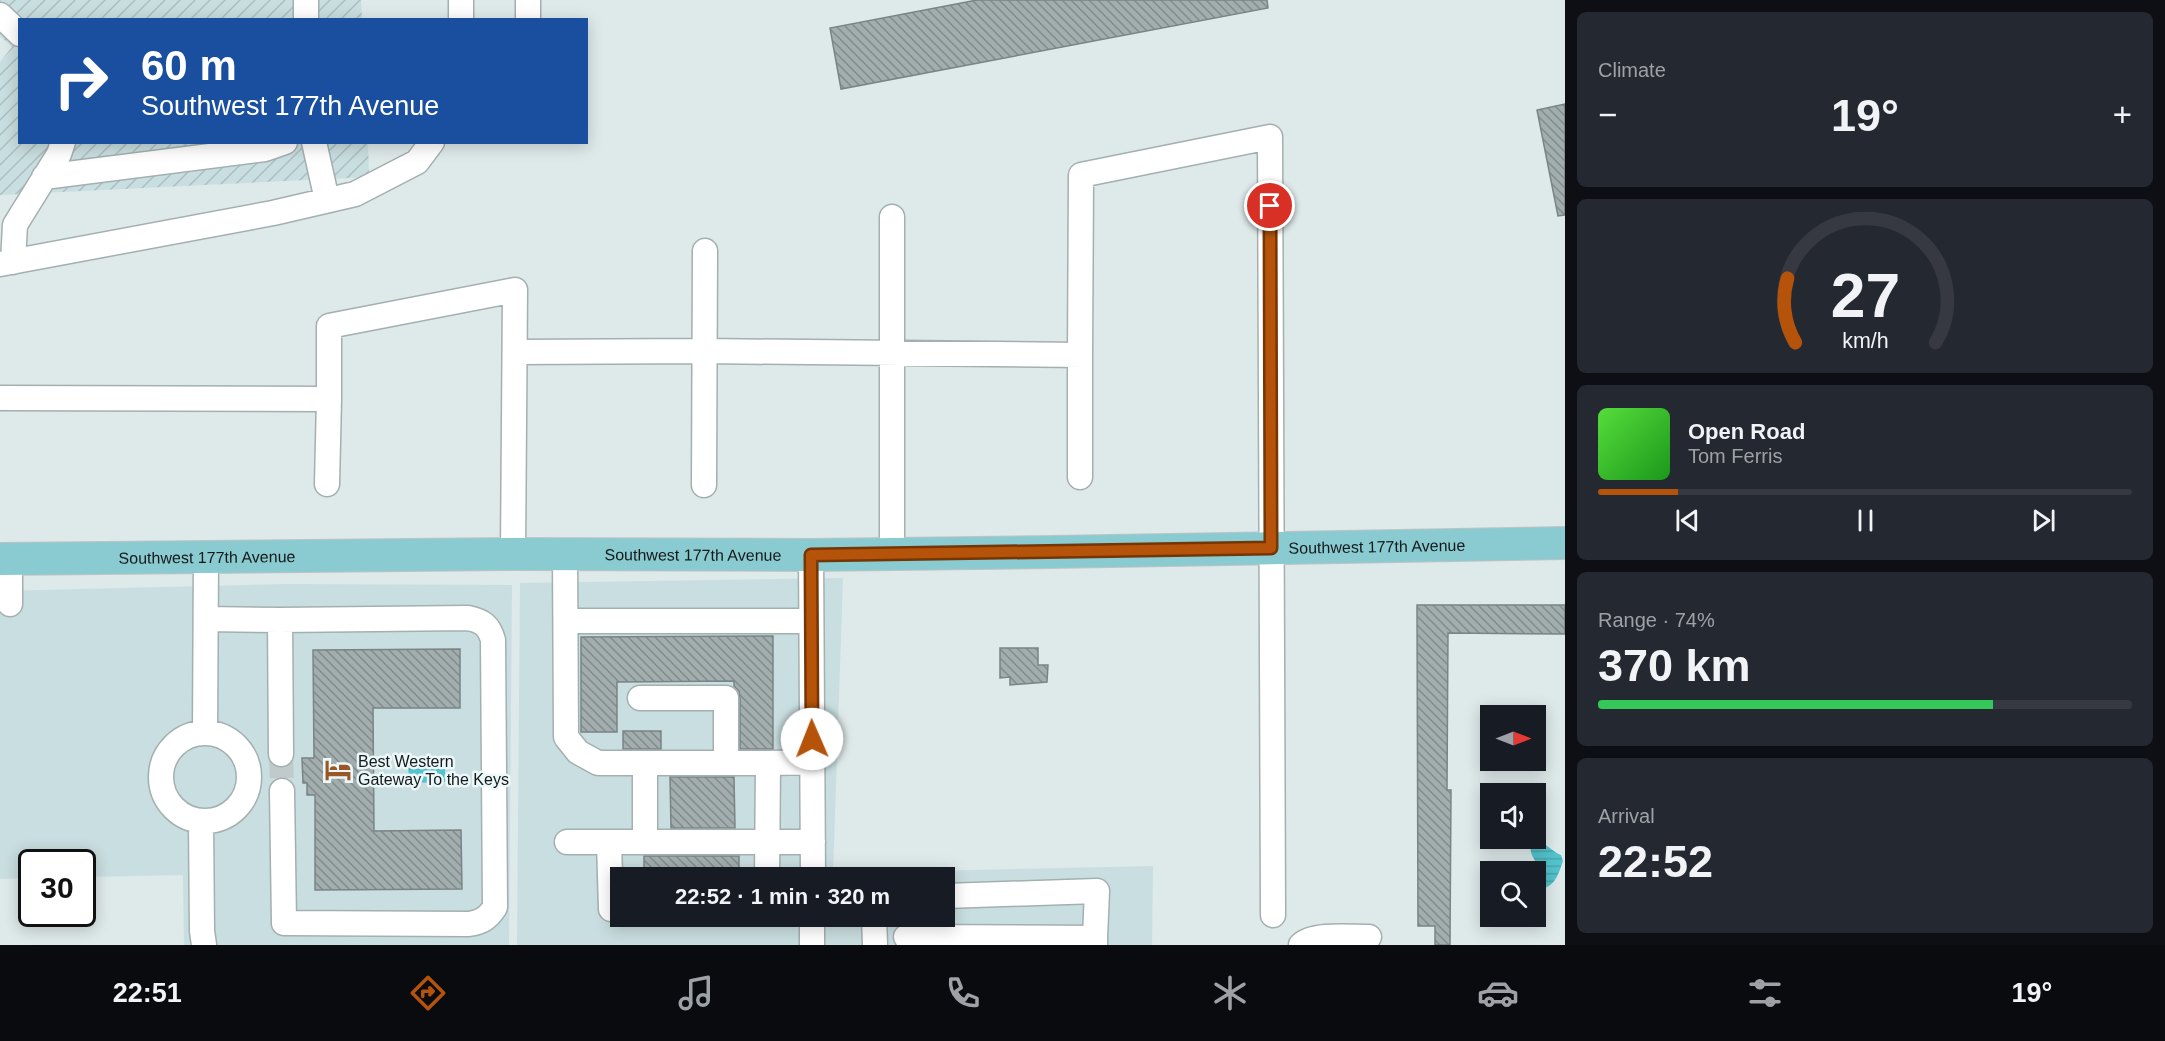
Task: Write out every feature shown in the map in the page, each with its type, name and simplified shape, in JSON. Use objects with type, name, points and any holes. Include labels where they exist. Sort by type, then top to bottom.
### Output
[{"type":"main road","name":"Southwest 177th Avenue","points":[[5,559],[513,554],[811,555],[1565,543]]},
{"type":"street","points":[[306,0],[306,18]]},
{"type":"street","points":[[461,0],[461,18]]},
{"type":"street","points":[[528,0],[528,18]]},
{"type":"street","points":[[0,15],[18,32]]},
{"type":"street","points":[[1080,477],[1081,175],[1270,137],[1273,915]]},
{"type":"street","points":[[62,144],[15,225],[6,263],[273,213],[355,194],[447,144]]},
{"type":"street","points":[[44,177],[265,149],[279,144]]},
{"type":"street","points":[[314,144],[327,200]]},
{"type":"street","points":[[417,162],[430,144]]},
{"type":"street","points":[[892,217],[892,554]]},
{"type":"street","points":[[704,485],[705,251]]},
{"type":"street","points":[[327,484],[328,326],[515,290],[513,554]]},
{"type":"street","points":[[515,352],[1080,354]]},
{"type":"street","points":[[0,398],[329,399]]},
{"type":"street","points":[[566,554],[567,736],[578,752],[598,763],[813,762]]},
{"type":"street","points":[[811,555],[813,867]]},
{"type":"street","points":[[205,732],[206,557]]},
{"type":"street","points":[[5,559],[10,604]]},
{"type":"street","points":[[206,619],[468,618],[479,620],[489,628],[493,640],[495,906],[481,922],[469,924],[284,923],[282,796],[263,795],[250,778],[248,764],[237,746],[219,734],[205,732],[190,735],[177,742],[167,754],[162,768],[161,783],[165,797],[174,809],[187,818],[201,822],[216,821],[229,815],[248,793],[250,778],[260,752],[281,748],[280,620]]},
{"type":"street","points":[[566,621],[812,621]]},
{"type":"street","points":[[640,698],[726,698],[726,763]]},
{"type":"street","points":[[645,763],[645,842]]},
{"type":"street","points":[[766,867],[768,763]]},
{"type":"street","points":[[201,822],[204,945]]},
{"type":"street","points":[[567,842],[813,842]]},
{"type":"street","points":[[609,842],[610,876]]},
{"type":"street","points":[[906,933],[1095,942],[1097,891],[955,896]]},
{"type":"street","points":[[813,927],[813,945]]},
{"type":"street","points":[[874,927],[875,945]]},
{"type":"street","points":[[1301,945],[1306,940],[1315,938],[1369,937]]},
{"type":"shaded area","points":[[0,0],[361,0],[362,18],[18,18],[18,144],[368,144],[369,177],[0,195],[0,62],[12,47],[0,36]]},
{"type":"shaded area","points":[[843,578],[833,867],[610,867],[610,927],[955,927],[955,870],[1153,866],[1152,945],[517,945],[520,583]]},
{"type":"shaded area","points":[[286,584],[512,585],[509,945],[184,945],[183,875],[96,877],[96,849],[18,849],[18,878],[0,879],[0,591]]},
{"type":"water","points":[[408,764],[445,764],[445,782],[409,783]]},
{"type":"water","points":[[1546,846],[1561,855],[1563,861],[1558,874],[1554,881],[1546,887],[1546,861],[1535,861],[1531,849],[1546,849]]},
{"type":"building","points":[[977,0],[1267,0],[1268,8],[841,89],[830,28]]},
{"type":"building","points":[[1565,104],[1565,215],[1558,216],[1537,110]]},
{"type":"building","points":[[1417,605],[1565,605],[1565,634],[1448,633],[1447,790],[1451,790],[1450,945],[1435,945],[1435,926],[1418,926]]},
{"type":"building","points":[[773,636],[773,749],[740,749],[740,698],[734,681],[617,682],[617,732],[581,732],[581,637]]},
{"type":"building","points":[[1000,648],[1038,648],[1038,665],[1048,665],[1047,682],[1010,685],[1010,677],[1000,678]]},
{"type":"building","name":"Best Western Gateway To the Keys","points":[[460,649],[460,708],[373,708],[374,831],[461,830],[462,889],[315,890],[315,795],[307,795],[307,783],[303,783],[302,758],[314,758],[313,650]]},
{"type":"building","points":[[623,731],[661,731],[661,749],[623,749]]},
{"type":"building","points":[[670,777],[734,777],[735,828],[671,828]]},
{"type":"building","points":[[644,856],[739,856],[739,867],[644,867]]},
{"type":"tunnel","points":[[281,754],[282,791]]},
{"type":"place","name":"Best Western Gateway To the Keys","points":[[338,770]]},
{"type":"route","points":[[812,739],[811,555],[1271,548],[1270,206]]}]
